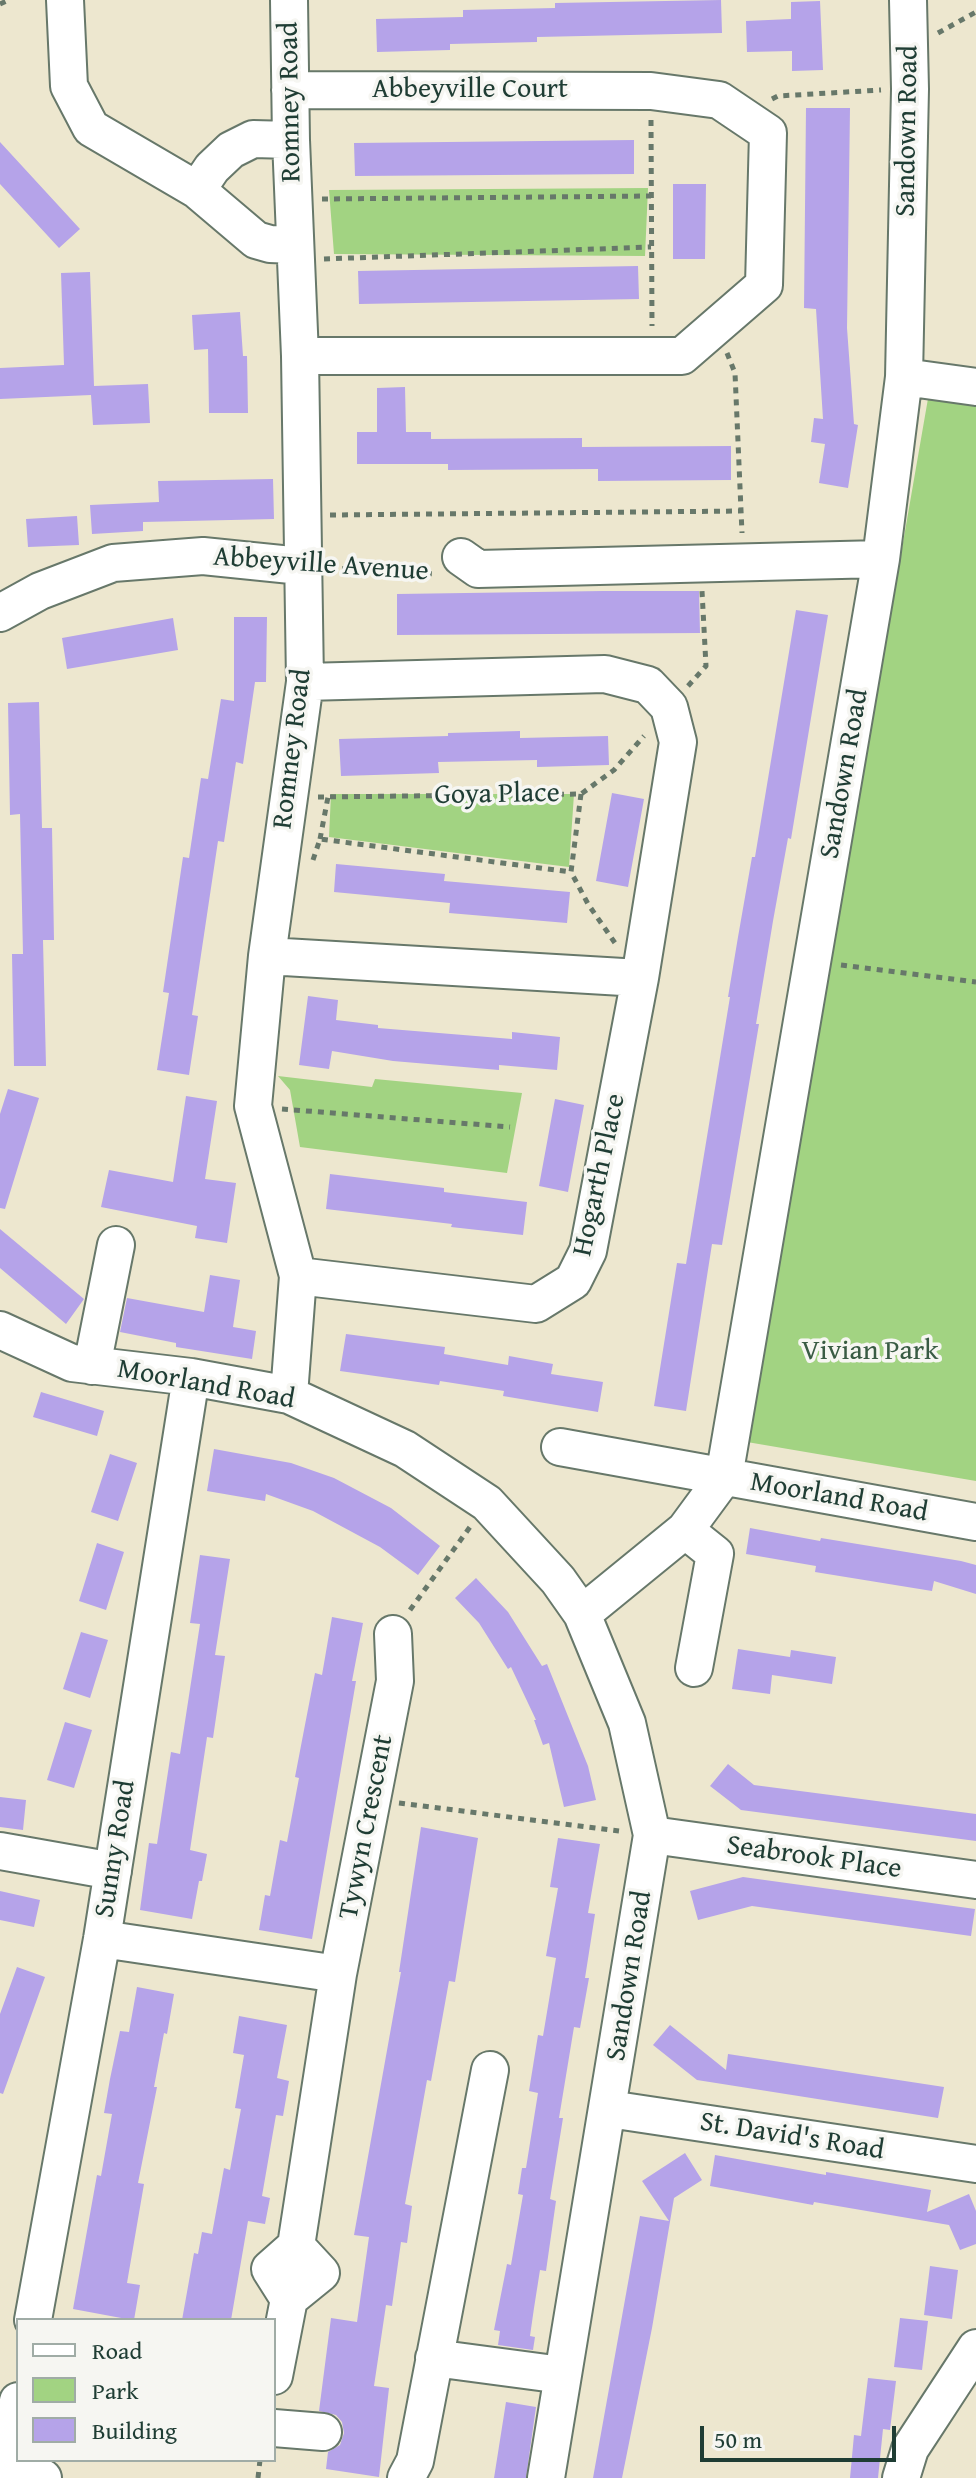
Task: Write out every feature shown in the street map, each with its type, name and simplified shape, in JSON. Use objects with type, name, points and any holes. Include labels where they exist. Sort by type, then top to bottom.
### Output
[{"type":"street","points":[[65,0],[69,86],[91,128],[197,190],[256,240],[295,253]]},
{"type":"street","name":"Romney Road","points":[[289,0],[300,356],[305,682],[267,956],[253,1106],[298,1276],[289,1395]]},
{"type":"street","name":"Sandown Road","points":[[546,2478],[652,1835],[627,1723],[582,1614],[685,1530],[724,1477],[881,559],[904,377],[910,89],[908,0]]},
{"type":"street","name":"Abbeyville Court","points":[[290,90],[651,91],[719,100],[768,133],[764,285],[682,356],[300,356]]},
{"type":"street","points":[[197,190],[212,168],[231,150],[253,139],[291,140]]},
{"type":"street","points":[[904,377],[976,387]]},
{"type":"street","name":"Abbeyville Avenue","points":[[0,613],[40,591],[113,563],[203,556],[301,566]]},
{"type":"street","name":"Abbeyville Avenue","points":[[461,557],[478,569],[881,559]]},
{"type":"street","points":[[267,956],[640,978],[678,742],[669,707],[648,685],[605,674],[305,682]]},
{"type":"street","name":"Hogarth Place","points":[[298,1276],[536,1304],[573,1281],[588,1251],[640,978]]},
{"type":"street","points":[[92,1366],[116,1245]]},
{"type":"street","name":"Moorland Road","points":[[0,1330],[72,1363],[191,1377],[289,1395],[405,1449],[487,1503],[558,1580],[582,1614]]},
{"type":"street","name":"Sunny Road","points":[[33,2318],[102,1939],[191,1377]]},
{"type":"street","name":"Moorland Road","points":[[560,1447],[976,1522]]},
{"type":"street","points":[[685,1530],[715,1554],[694,1668]]},
{"type":"street","name":"Tywyn Crescent","points":[[276,2366],[289,2299],[270,2269],[296,2246],[338,1974],[374,1800],[410,1683],[393,1634]]},
{"type":"street","name":"Seabrook Place","points":[[652,1835],[976,1880]]},
{"type":"street","points":[[0,1851],[113,1871]]},
{"type":"street","points":[[102,1939],[338,1974]]},
{"type":"street","points":[[406,2478],[415,2461],[434,2358],[497,2091]]},
{"type":"street","name":"St. David's Road","points":[[609,2109],[976,2164]]},
{"type":"street","points":[[901,2478],[910,2449],[976,2348]]},
{"type":"street","points":[[434,2358],[562,2375]]},
{"type":"street","points":[[16,2412],[4,2477],[43,2478]]},
{"type":"street","points":[[276,2428],[323,2432]]},
{"type":"path","points":[[0,4],[9,0]]},
{"type":"path","points":[[909,43],[927,39],[976,12]]},
{"type":"path","points":[[743,116],[778,96],[910,89]]},
{"type":"path","points":[[651,91],[652,356]]},
{"type":"path","points":[[293,199],[651,196]]},
{"type":"path","points":[[295,253],[651,247]]},
{"type":"path","points":[[715,327],[735,373],[743,562]]},
{"type":"path","points":[[301,514],[364,516],[742,511]]},
{"type":"path","name":"Abbeyville Avenue","points":[[301,566],[443,574],[461,557]]},
{"type":"path","name":"Goya Place","points":[[289,797],[581,794],[614,770],[706,666],[700,564]]},
{"type":"path","points":[[581,794],[571,872],[588,904],[640,978]]},
{"type":"path","points":[[311,867],[328,797]]},
{"type":"path","points":[[320,839],[571,872]]},
{"type":"path","points":[[812,962],[976,982]]},
{"type":"path","points":[[253,1106],[510,1127]]},
{"type":"path","points":[[393,1634],[487,1503]]},
{"type":"path","points":[[374,1800],[652,1835]]},
{"type":"green space","points":[[648,188],[645,256],[334,254],[329,190]]},
{"type":"green space","name":"Vivian Park","points":[[930,387],[976,396],[976,1481],[747,1442]]},
{"type":"green space","points":[[331,794],[574,794],[569,867],[329,837]]},
{"type":"green space","points":[[278,1076],[372,1087],[375,1079],[522,1093],[507,1173],[300,1147],[290,1090]]},
{"type":"building","points":[[721,0],[722,33],[537,37],[537,42],[450,44],[450,50],[377,52],[376,19],[463,17],[463,10],[555,8],[555,3]]},
{"type":"building","points":[[820,1],[823,70],[792,71],[792,51],[747,52],[746,21],[791,19],[791,2]]},
{"type":"building","points":[[806,108],[850,108],[847,328],[854,424],[858,425],[848,488],[819,483],[825,444],[811,442],[814,418],[823,419],[816,309],[804,308]]},
{"type":"building","points":[[634,140],[634,174],[355,176],[354,143]]},
{"type":"building","points":[[0,142],[80,229],[59,248],[0,184]]},
{"type":"building","points":[[673,184],[706,184],[705,259],[673,259]]},
{"type":"building","points":[[638,266],[639,299],[359,304],[358,271]]},
{"type":"building","points":[[90,272],[94,386],[148,384],[150,423],[93,425],[91,395],[0,399],[0,368],[64,365],[61,273]]},
{"type":"building","points":[[240,312],[243,356],[247,356],[248,413],[209,413],[208,349],[194,350],[192,315]]},
{"type":"building","points":[[405,387],[406,432],[431,432],[431,439],[582,438],[582,447],[731,446],[731,480],[598,481],[598,469],[448,470],[448,464],[357,464],[357,432],[377,432],[377,388]]},
{"type":"building","points":[[273,479],[274,519],[143,522],[143,531],[92,534],[90,505],[159,502],[158,481]]},
{"type":"building","points":[[77,516],[79,545],[28,547],[26,519]]},
{"type":"building","points":[[699,591],[700,633],[397,635],[397,594]]},
{"type":"building","points":[[796,610],[828,615],[791,839],[788,838],[773,921],[722,1245],[712,1244],[686,1411],[654,1406],[677,1263],[686,1264],[738,937],[752,857],[755,857]]},
{"type":"building","points":[[234,617],[267,617],[266,682],[255,682],[243,764],[236,762],[224,842],[218,841],[192,1015],[198,1016],[189,1075],[157,1070],[169,993],[163,992],[183,857],[189,858],[201,778],[208,779],[221,699],[234,701]]},
{"type":"building","points":[[173,618],[178,650],[67,669],[62,638]]},
{"type":"building","points":[[39,702],[42,828],[52,828],[54,940],[43,940],[46,1066],[14,1066],[12,954],[23,954],[20,814],[10,815],[8,703]]},
{"type":"building","points":[[520,731],[520,738],[608,736],[609,765],[537,767],[537,760],[438,762],[439,773],[341,776],[339,739]]},
{"type":"building","points":[[612,793],[644,799],[628,887],[596,881]]},
{"type":"building","points":[[336,864],[445,874],[444,881],[570,892],[567,923],[449,913],[450,903],[334,892]]},
{"type":"building","points":[[308,996],[338,1000],[336,1020],[378,1025],[378,1028],[512,1039],[512,1032],[560,1037],[557,1070],[499,1065],[499,1070],[393,1061],[332,1051],[329,1069],[299,1065]]},
{"type":"building","points":[[8,1089],[39,1098],[5,1209],[0,1208],[0,1114]]},
{"type":"building","points":[[186,1096],[217,1101],[205,1179],[236,1183],[227,1243],[195,1238],[197,1226],[101,1207],[109,1170],[173,1182]]},
{"type":"building","points":[[555,1099],[584,1105],[568,1192],[539,1186]]},
{"type":"building","points":[[330,1174],[527,1202],[523,1235],[326,1209]]},
{"type":"building","points":[[0,1229],[84,1299],[66,1324],[0,1268]]},
{"type":"building","points":[[210,1275],[240,1280],[233,1327],[256,1331],[252,1359],[176,1347],[176,1343],[120,1332],[127,1298],[204,1312]]},
{"type":"building","points":[[346,1334],[445,1347],[444,1354],[508,1365],[509,1356],[553,1364],[551,1374],[603,1382],[598,1412],[503,1396],[504,1391],[340,1371]]},
{"type":"building","points":[[41,1392],[104,1411],[97,1436],[33,1417]]},
{"type":"building","points":[[214,1449],[291,1463],[334,1478],[391,1508],[440,1546],[418,1575],[380,1547],[313,1511],[266,1494],[265,1501],[207,1491]]},
{"type":"building","points":[[110,1454],[137,1463],[118,1521],[91,1512]]},
{"type":"building","points":[[750,1528],[976,1565],[976,1594],[934,1581],[932,1591],[815,1572],[816,1566],[746,1554]]},
{"type":"building","points":[[97,1543],[124,1552],[106,1610],[79,1601]]},
{"type":"building","points":[[200,1555],[230,1559],[215,1655],[225,1656],[213,1738],[207,1737],[190,1850],[207,1854],[192,1919],[140,1910],[149,1843],[157,1844],[171,1752],[180,1754],[200,1624],[190,1623]]},
{"type":"building","points":[[476,1578],[508,1612],[542,1666],[547,1664],[588,1766],[596,1800],[564,1807],[549,1743],[543,1745],[536,1720],[511,1667],[508,1669],[479,1623],[455,1598]]},
{"type":"building","points":[[332,1617],[363,1623],[312,1939],[259,1930],[265,1895],[270,1896],[280,1840],[287,1842],[299,1778],[295,1777],[315,1673],[322,1675]]},
{"type":"building","points":[[81,1632],[108,1640],[90,1698],[63,1689]]},
{"type":"building","points":[[738,1649],[790,1657],[791,1650],[836,1657],[832,1684],[772,1675],[770,1694],[732,1689]]},
{"type":"building","points":[[65,1722],[92,1730],[74,1788],[47,1780]]},
{"type":"building","points":[[728,1764],[754,1785],[976,1814],[976,1841],[741,1810],[710,1786]]},
{"type":"building","points":[[0,1797],[26,1800],[23,1830],[0,1827]]},
{"type":"building","points":[[421,1827],[478,1838],[455,1982],[449,1981],[431,2081],[427,2080],[405,2204],[412,2206],[407,2243],[401,2242],[392,2306],[386,2305],[374,2386],[389,2388],[379,2477],[326,2469],[328,2452],[340,2445],[344,2433],[342,2422],[336,2415],[319,2411],[331,2318],[357,2322],[369,2237],[354,2235],[401,1972]]},
{"type":"building","points":[[558,1838],[600,1844],[588,1913],[595,1914],[585,1978],[589,1978],[580,2028],[574,2027],[559,2118],[563,2118],[550,2199],[556,2201],[546,2271],[540,2270],[534,2308],[530,2336],[535,2337],[533,2350],[498,2345],[500,2331],[494,2330],[507,2264],[511,2265],[523,2195],[518,2194],[522,2168],[526,2168],[538,2093],[529,2091],[538,2035],[543,2036],[556,1958],[546,1956],[558,1888],[550,1887]]},
{"type":"building","points":[[743,1877],[975,1909],[971,1936],[752,1906],[698,1920],[690,1891]]},
{"type":"building","points":[[0,1891],[40,1900],[34,1927],[0,1920]]},
{"type":"building","points":[[17,1967],[45,1977],[3,2094],[0,2093],[0,2014]]},
{"type":"building","points":[[137,1987],[174,1994],[167,2034],[164,2033],[138,2183],[144,2184],[127,2283],[140,2285],[134,2318],[121,2318],[73,2309],[97,2175],[101,2176],[112,2114],[104,2113],[110,2079],[120,2031],[129,2032]]},
{"type":"building","points":[[239,2016],[287,2025],[277,2078],[289,2081],[283,2116],[276,2115],[262,2196],[270,2198],[265,2224],[248,2221],[231,2318],[182,2318],[194,2253],[198,2254],[202,2232],[212,2234],[224,2168],[230,2170],[241,2109],[235,2108],[244,2055],[233,2053]]},
{"type":"building","points":[[670,2025],[726,2070],[728,2054],[944,2087],[938,2118],[697,2080],[653,2045]]},
{"type":"building","points":[[685,2153],[702,2180],[674,2198],[622,2478],[593,2478],[640,2216],[669,2221],[642,2181]]},
{"type":"building","points":[[715,2155],[931,2190],[927,2212],[969,2194],[976,2211],[976,2244],[960,2250],[949,2225],[710,2186]]},
{"type":"building","points":[[930,2266],[958,2270],[952,2319],[924,2315]]},
{"type":"building","points":[[900,2318],[928,2321],[922,2370],[894,2367]]},
{"type":"building","points":[[868,2378],[896,2381],[890,2430],[883,2429],[878,2478],[850,2478],[854,2435],[861,2436]]},
{"type":"building","points":[[506,2402],[536,2407],[526,2478],[494,2478]]}]
